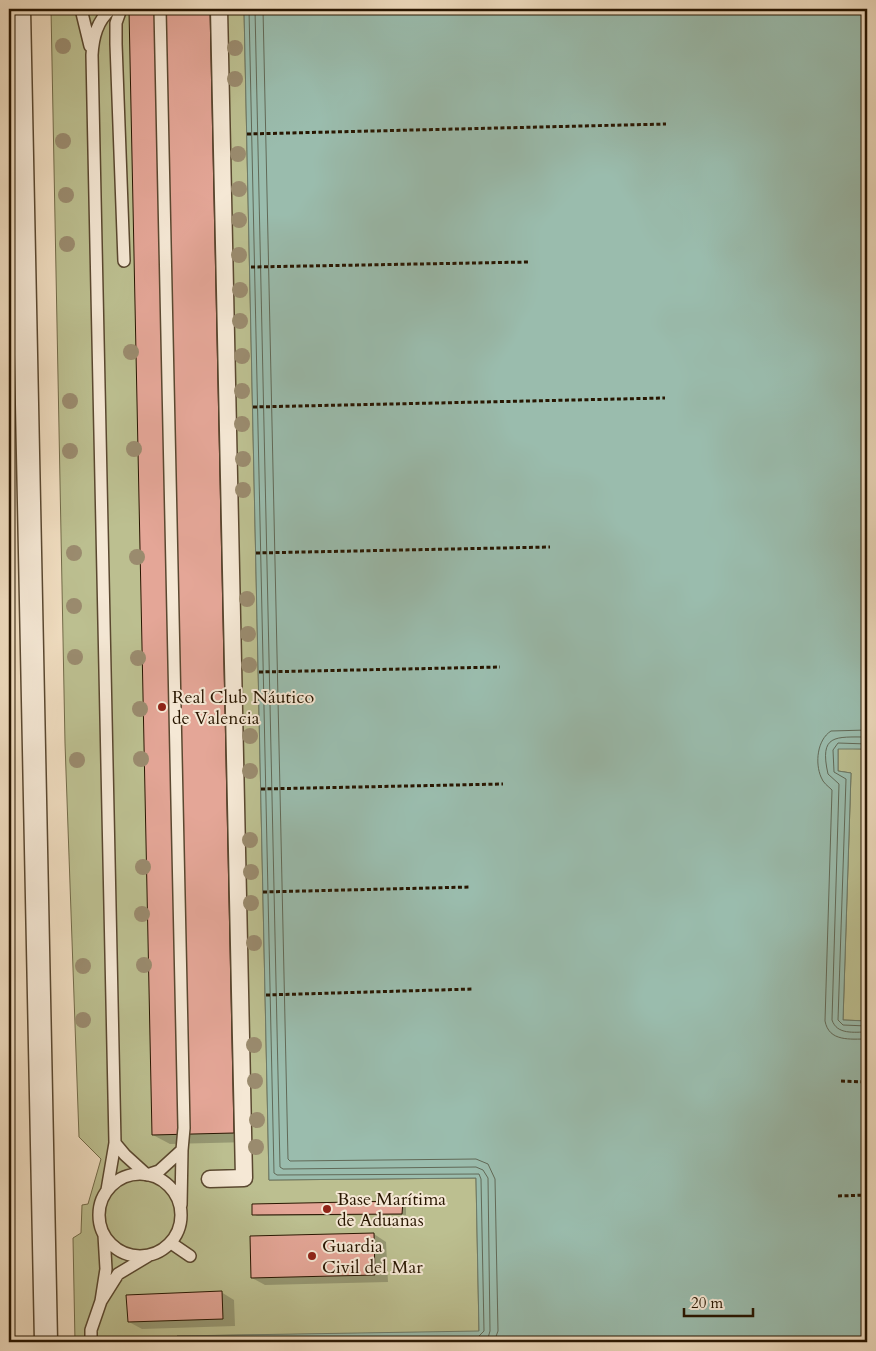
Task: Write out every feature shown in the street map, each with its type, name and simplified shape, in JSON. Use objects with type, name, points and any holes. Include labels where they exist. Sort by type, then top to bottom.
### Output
[{"type":"street","points":[[19,9],[46,1342]]},
{"type":"street","points":[[210,1179],[244,1178],[219,9]]},
{"type":"lane","points":[[81,9],[92,55]]},
{"type":"lane","points":[[91,1342],[91,1330],[101,1301],[106,1269],[100,1208],[105,1194],[115,1142],[92,55],[92,41],[99,24],[111,9]]},
{"type":"lane","points":[[121,9],[116,23],[116,44],[124,261]]},
{"type":"lane","points":[[101,1301],[118,1274],[160,1251],[171,1242],[181,1222],[184,1128],[160,9]]},
{"type":"lane","points":[[115,1142],[125,1155],[147,1175],[159,1179],[170,1187],[177,1198],[181,1211]]},
{"type":"lane","points":[[105,1194],[123,1178],[147,1175],[160,1171],[182,1150]]},
{"type":"lane","points":[[104,1235],[112,1245],[123,1252],[135,1256],[148,1256]]},
{"type":"lane","points":[[171,1242],[190,1256]]},
{"type":"path","points":[[247,134],[666,124]]},
{"type":"path","points":[[251,267],[530,262]]},
{"type":"path","points":[[253,407],[664,398]]},
{"type":"path","points":[[256,553],[550,546]]},
{"type":"path","points":[[259,672],[500,668]]},
{"type":"path","points":[[261,789],[503,784]]},
{"type":"path","points":[[263,892],[470,887]]},
{"type":"path","points":[[266,995],[473,989]]},
{"type":"path","points":[[841,1081],[867,1082]]},
{"type":"path","points":[[838,1196],[867,1195]]},
{"type":"path","points":[[199,1336],[199,1342]]},
{"type":"green space","name":"Real Club Náutico de Valencia","points":[[51,9],[244,9],[269,1180],[476,1178],[479,1332],[177,1336],[178,1342],[75,1342],[73,1238],[81,1233],[82,1205],[88,1204],[101,1159],[79,1137],[65,743]]},
{"type":"green space","points":[[838,748],[867,749],[867,1021],[843,1020],[851,773],[838,771]]},
{"type":"water","points":[[244,9],[867,9],[867,749],[838,749],[838,771],[851,773],[843,1020],[867,1021],[867,1342],[178,1342],[177,1336],[479,1331],[476,1178],[269,1180]]},
{"type":"building","points":[[210,9],[234,1133],[152,1135],[129,10]]},
{"type":"building","name":"Base Marítima de Aduanas","points":[[403,1201],[402,1214],[252,1215],[252,1204]]},
{"type":"building","name":"Guardia Civil del Mar","points":[[374,1233],[375,1275],[251,1278],[250,1236]]},
{"type":"building","points":[[222,1291],[223,1319],[128,1322],[126,1295]]},
{"type":"place","name":"Real Club Náutico de Valencia","points":[[162,707]]},
{"type":"place","name":"Base Marítima de Aduanas","points":[[327,1209]]},
{"type":"place","name":"Guardia Civil del Mar","points":[[312,1256]]}]
